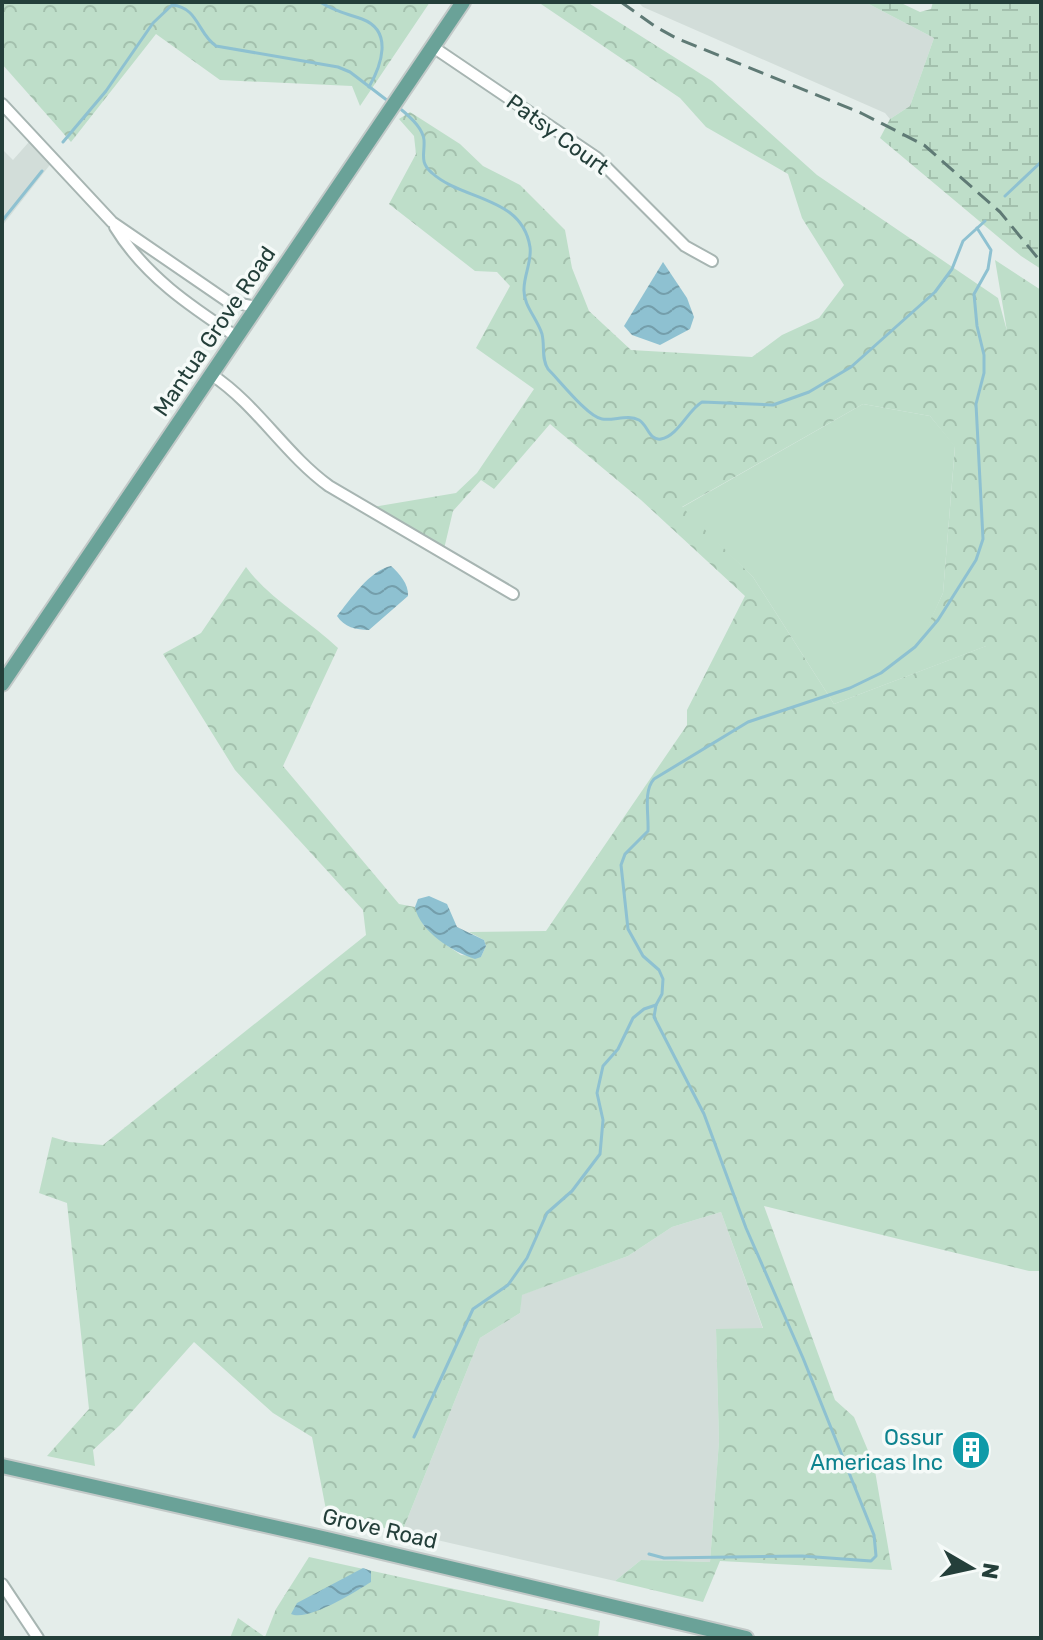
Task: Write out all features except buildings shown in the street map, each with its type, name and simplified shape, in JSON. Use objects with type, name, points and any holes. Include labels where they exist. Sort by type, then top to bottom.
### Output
[{"type":"main road","name":"Mantua Grove Road","points":[[2,684],[463,2]]},
{"type":"main road","name":"Grove Road","points":[[2,1466],[746,1638]]},
{"type":"street","name":"Patsy Court","points":[[433,47],[597,158],[685,246],[712,261]]},
{"type":"street","points":[[2,104],[112,222],[127,247],[162,284],[237,337]]},
{"type":"street","points":[[112,222],[227,301],[256,307]]},
{"type":"street","points":[[212,375],[230,387],[309,471],[329,486],[513,594]]},
{"type":"street","points":[[2,1584],[38,1638]]},
{"type":"shaded area","points":[[638,2],[865,2],[934,38],[910,106],[890,119],[885,113],[643,7]]},
{"type":"shaded area","points":[[36,134],[56,157],[2,226],[2,149],[13,160]]},
{"type":"shaded area","points":[[721,1212],[763,1329],[716,1329],[719,1441],[710,1562],[641,1560],[615,1581],[402,1532],[480,1338],[520,1313],[521,1295],[628,1256],[672,1227]]},
{"type":"green space","points":[[2,2],[430,2],[360,106],[352,86],[220,80],[156,34],[71,142],[2,64]]},
{"type":"green space","points":[[538,2],[587,2],[712,81],[817,175],[998,298],[1007,331],[995,260],[1041,290],[1041,1271],[1029,1271],[764,1206],[835,1400],[854,1417],[874,1465],[892,1570],[720,1561],[703,1602],[615,1581],[641,1560],[710,1562],[719,1441],[716,1329],[763,1328],[721,1212],[672,1227],[628,1256],[522,1295],[520,1313],[480,1338],[402,1532],[327,1515],[312,1437],[273,1413],[194,1342],[120,1425],[93,1450],[95,1466],[47,1456],[89,1409],[67,1203],[39,1193],[52,1137],[103,1145],[366,935],[363,910],[235,770],[163,654],[201,633],[246,567],[266,590],[338,648],[283,766],[399,904],[415,907],[424,926],[461,955],[481,957],[486,946],[484,940],[469,932],[546,931],[687,725],[687,710],[745,596],[641,500],[550,424],[494,489],[481,480],[453,511],[444,549],[373,507],[456,493],[477,473],[534,389],[476,348],[510,286],[497,272],[475,271],[389,204],[416,154],[414,136],[399,119],[410,112],[460,144],[483,166],[520,185],[565,230],[572,268],[589,311],[631,350],[752,357],[782,335],[819,318],[844,285],[802,218],[788,174],[706,127],[680,98]],"holes":[[[863,404],[930,416],[955,447],[943,593],[918,646],[986,646],[834,704],[753,577],[682,507]]]},
{"type":"green space","points":[[865,2],[899,2],[920,12],[931,9],[933,2],[1041,2],[1041,269],[1021,256],[880,138],[890,119],[910,106],[934,38]]},
{"type":"green space","points":[[863,404],[930,416],[955,446],[943,593],[919,646],[989,645],[834,704],[753,577],[681,508]]},
{"type":"green space","points":[[309,1557],[600,1621],[598,1638],[230,1638],[238,1618],[265,1637],[276,1609]]},
{"type":"water","points":[[663,262],[687,298],[694,317],[690,329],[660,345],[632,335],[624,326]]},
{"type":"water","points":[[391,566],[405,583],[408,596],[369,630],[343,623],[337,616],[354,594],[368,579]]},
{"type":"water","points":[[429,896],[447,904],[457,927],[484,940],[486,946],[481,957],[475,959],[457,951],[423,925],[415,907],[418,899]]},
{"type":"water","points":[[363,1568],[371,1571],[371,1582],[319,1610],[308,1614],[291,1614],[297,1603]]},
{"type":"waterway","points":[[320,2],[362,19],[378,32],[382,50],[369,87]]},
{"type":"waterway","points":[[63,142],[106,91],[153,23],[172,5],[181,7],[193,16],[216,46],[338,67],[350,72],[388,101]]},
{"type":"waterway","points":[[398,107],[421,131],[424,161],[432,173],[504,209],[525,230],[530,252],[524,295],[542,334],[548,369],[596,417],[635,418],[657,439],[673,433],[702,402],[773,405],[809,392],[851,367],[935,292],[952,269],[963,241],[985,221]]},
{"type":"waterway","points":[[1005,196],[1041,162]]},
{"type":"waterway","points":[[2,221],[42,171]]},
{"type":"waterway","points":[[649,1554],[664,1558],[802,1556],[871,1561],[876,1556],[874,1535],[803,1358],[746,1228],[704,1114],[654,1017],[662,994],[663,979],[659,970],[643,956],[628,929],[621,865],[625,854],[648,831],[648,797],[654,779],[748,722],[850,688],[881,673],[915,647],[938,620],[976,560],[983,539],[976,404],[984,373],[984,355],[974,294],[988,269],[991,250],[977,228]]},
{"type":"waterway","points":[[414,1437],[473,1309],[508,1285],[527,1258],[547,1213],[572,1191],[600,1154],[603,1120],[597,1093],[603,1066],[618,1049],[633,1018],[644,1009],[656,1005]]},
{"type":"railway","points":[[621,2],[676,38],[861,113],[924,145],[1000,212],[1041,262]]},
{"type":"place","name":"Ossur Americas Inc","points":[[971,1450]]}]
